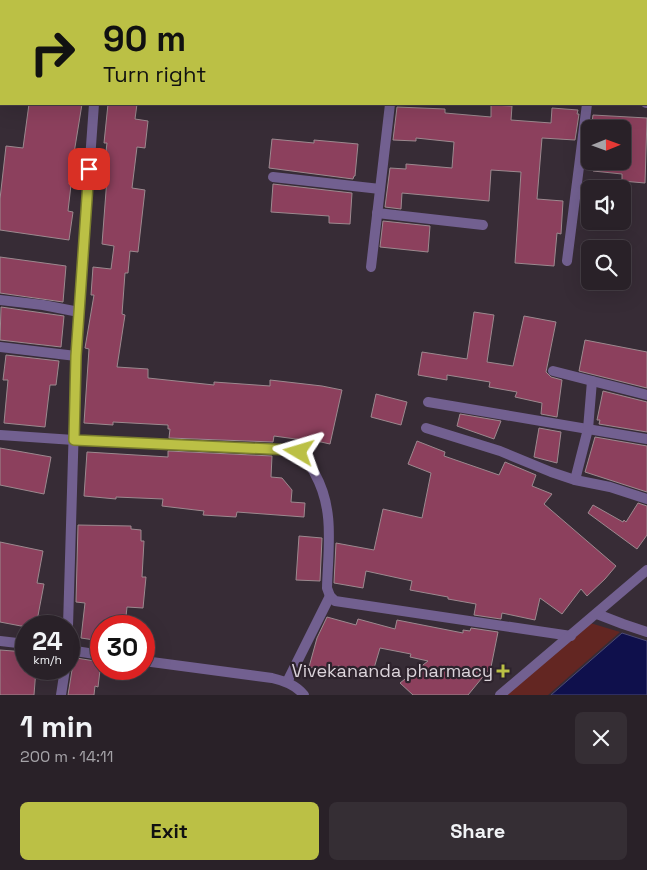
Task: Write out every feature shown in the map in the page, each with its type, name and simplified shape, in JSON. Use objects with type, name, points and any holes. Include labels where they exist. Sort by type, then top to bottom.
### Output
[{"type":"street","points":[[68,615],[76,356],[94,105]]},
{"type":"street","points":[[371,267],[390,105]]},
{"type":"street","points":[[567,261],[587,105]]},
{"type":"street","points":[[272,176],[380,189]]},
{"type":"street","points":[[377,213],[483,225]]},
{"type":"street","points":[[0,300],[43,305],[79,312]]},
{"type":"street","points":[[0,347],[76,356]]},
{"type":"street","points":[[553,372],[647,395]]},
{"type":"street","points":[[575,480],[588,429],[592,381]]},
{"type":"street","points":[[428,402],[647,439]]},
{"type":"street","points":[[426,428],[500,451],[575,480],[610,487],[647,499]]},
{"type":"street","points":[[0,435],[291,450],[299,452],[307,458],[327,501],[329,520],[327,588],[330,596],[335,601],[571,636]]},
{"type":"street","points":[[500,695],[647,570]]},
{"type":"street","points":[[287,682],[330,596]]},
{"type":"street","points":[[597,614],[647,632]]},
{"type":"street","points":[[0,641],[15,643]]},
{"type":"street","points":[[155,662],[272,678],[287,682],[300,690],[304,695]]},
{"type":"street","points":[[61,695],[63,680]]},
{"type":"shaded area","points":[[587,622],[620,632],[548,695],[506,695]]},
{"type":"shaded area","points":[[622,633],[647,641],[647,695],[551,695]]},
{"type":"building","points":[[29,105],[82,105],[69,184],[71,185],[68,211],[73,212],[69,240],[0,230],[0,199],[6,146],[23,148]]},
{"type":"building","points":[[108,105],[137,105],[135,119],[148,121],[145,148],[137,147],[132,188],[145,190],[138,252],[130,251],[128,273],[125,273],[122,314],[125,315],[117,367],[148,369],[148,378],[214,385],[214,382],[270,386],[270,380],[342,390],[330,444],[303,438],[303,440],[274,436],[273,442],[169,438],[170,429],[168,429],[168,425],[113,422],[113,425],[84,423],[89,349],[85,348],[94,295],[91,295],[93,267],[111,269],[114,246],[102,244],[107,178],[103,177],[107,143],[104,143]]},
{"type":"building","points":[[491,105],[512,106],[511,120],[551,123],[552,108],[578,110],[575,140],[542,138],[537,199],[563,201],[561,234],[557,233],[554,266],[515,263],[521,172],[491,170],[489,201],[402,193],[401,209],[385,207],[390,168],[406,169],[406,164],[452,168],[454,142],[416,138],[416,141],[393,140],[397,107],[445,109],[445,113],[491,117]]},
{"type":"building","points":[[593,115],[647,118],[645,183],[622,180],[622,174],[593,171],[631,170],[631,120],[592,120]]},
{"type":"building","points":[[272,139],[314,143],[314,140],[358,144],[355,176],[353,179],[269,168]]},
{"type":"building","points":[[273,184],[352,193],[350,224],[329,223],[329,216],[271,212]]},
{"type":"building","points":[[383,221],[430,226],[428,252],[380,247]]},
{"type":"building","points":[[0,257],[66,266],[63,302],[0,293]]},
{"type":"building","points":[[1,307],[64,316],[61,347],[0,340]]},
{"type":"building","points":[[474,312],[494,315],[487,362],[513,366],[524,316],[556,322],[546,372],[551,377],[562,380],[557,417],[541,414],[542,403],[515,397],[517,392],[489,387],[490,382],[447,375],[447,380],[418,375],[422,352],[467,359]]},
{"type":"building","points":[[585,340],[647,352],[647,388],[579,371]]},
{"type":"building","points":[[6,355],[59,361],[56,385],[50,385],[45,427],[4,423],[8,380],[3,380]]},
{"type":"building","points":[[603,391],[647,402],[647,432],[599,424],[600,420],[597,420]]},
{"type":"building","points":[[376,394],[407,402],[401,425],[371,417]]},
{"type":"building","points":[[460,414],[501,421],[494,439],[457,426]]},
{"type":"building","points":[[539,428],[561,432],[557,463],[534,457]]},
{"type":"building","points":[[595,437],[647,446],[647,492],[585,472]]},
{"type":"building","points":[[417,441],[445,452],[444,456],[499,475],[505,462],[536,475],[532,486],[552,494],[544,504],[616,566],[587,596],[581,589],[562,614],[540,598],[535,620],[502,613],[501,619],[474,615],[476,604],[410,590],[412,581],[366,571],[363,588],[334,583],[336,543],[374,550],[383,509],[422,518],[431,473],[408,464]]},
{"type":"building","points":[[0,448],[51,457],[44,494],[0,485]]},
{"type":"building","points":[[168,451],[272,456],[271,477],[282,478],[292,490],[291,502],[305,503],[304,517],[237,512],[236,517],[203,515],[204,511],[162,506],[163,499],[116,497],[116,499],[84,496],[87,452],[168,457]]},
{"type":"building","points":[[638,503],[647,506],[647,535],[637,549],[588,513],[593,505],[626,522]]},
{"type":"building","points":[[78,525],[131,526],[131,529],[141,530],[141,541],[144,541],[142,577],[146,577],[143,608],[127,607],[126,615],[90,615],[90,639],[81,638],[85,603],[76,602]]},
{"type":"building","points":[[299,536],[322,538],[320,581],[296,580]]},
{"type":"building","points":[[0,542],[43,551],[37,583],[44,584],[38,615],[15,615],[15,625],[0,622]]},
{"type":"building","points":[[327,617],[356,625],[358,619],[395,629],[397,620],[463,633],[463,630],[470,631],[471,628],[498,632],[491,667],[468,695],[413,695],[400,683],[428,661],[410,657],[411,654],[380,648],[372,675],[338,666],[336,674],[309,667],[317,638]]},
{"type":"building","points":[[0,650],[15,651],[15,680],[35,680],[34,695],[0,695]]},
{"type":"building","points":[[80,659],[90,660],[90,680],[99,680],[98,687],[95,686],[94,695],[68,695],[70,680],[80,680]]},
{"type":"place","name":"Vivekananda pharmacy","points":[[503,671]]},
{"type":"route","points":[[89,169],[76,356],[74,440],[291,450],[299,452]]}]
